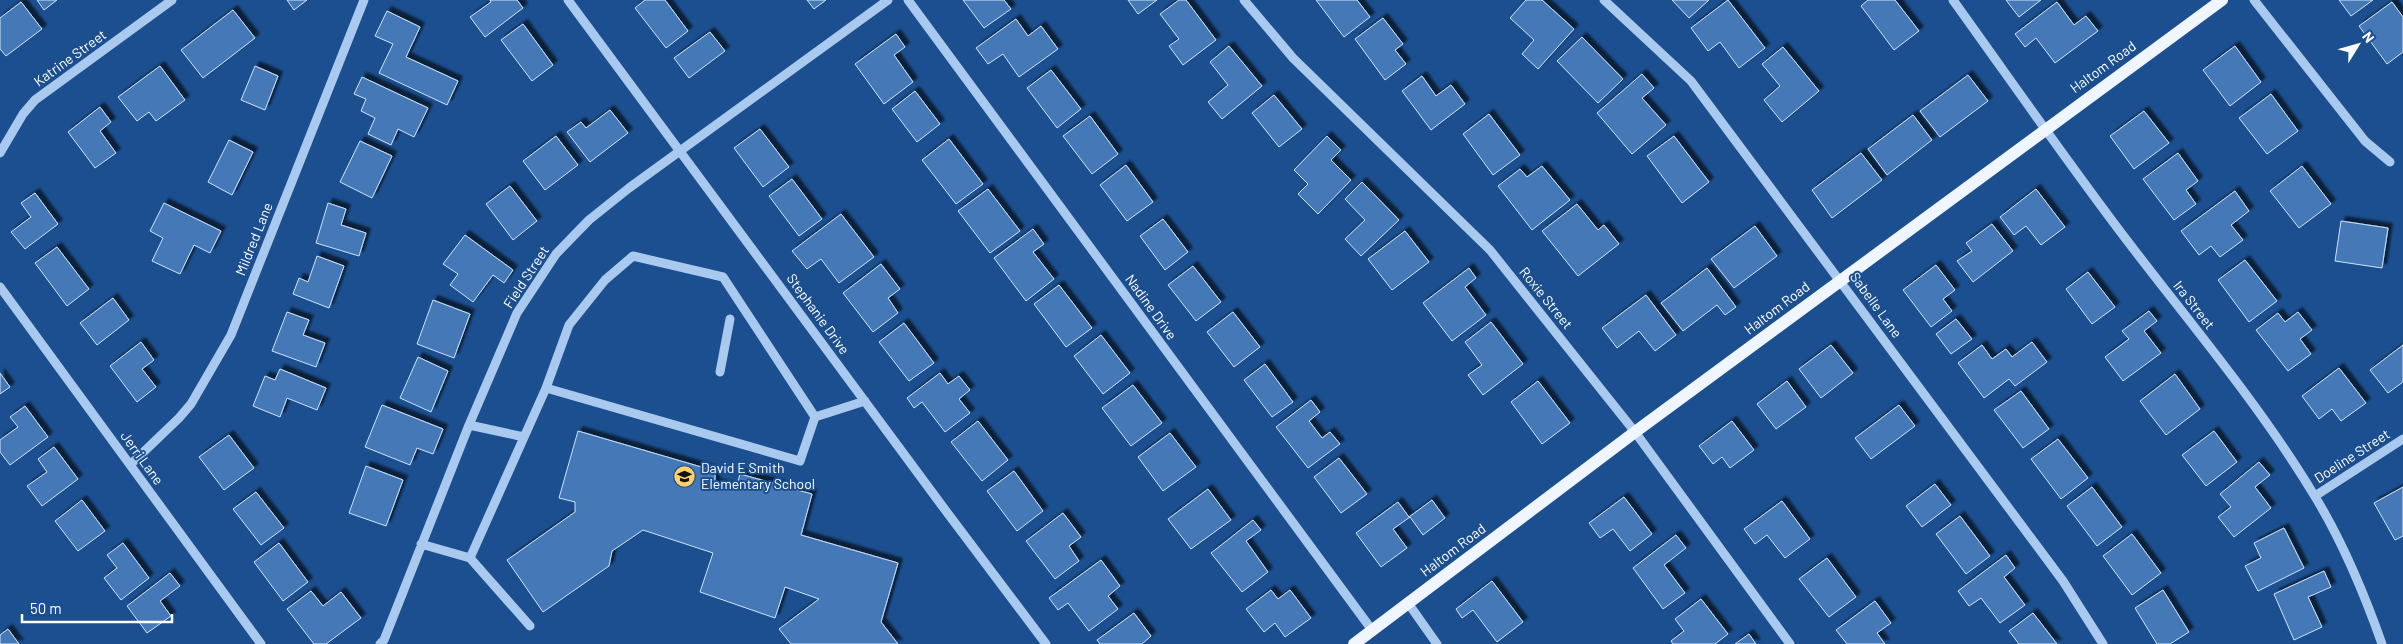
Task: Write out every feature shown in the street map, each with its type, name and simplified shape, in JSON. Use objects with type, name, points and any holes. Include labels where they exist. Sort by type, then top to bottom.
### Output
[{"type":"main road","name":"Haltom Road","points":[[1354,644],[1635,432],[2217,1]]},
{"type":"street","name":"Katrine Street","points":[[0,153],[23,114],[35,100],[172,0]]},
{"type":"street","name":"Mildred Lane","points":[[130,465],[191,404],[231,335],[364,0]]},
{"type":"street","name":"Stephanie Drive","points":[[568,0],[1046,644]]},
{"type":"street","name":"Field Street","points":[[380,644],[384,640],[469,425],[517,313],[556,254],[596,215],[680,151],[888,0]]},
{"type":"street","name":"Nadine Drive","points":[[908,0],[1372,630]]},
{"type":"street","name":"Roxie Street","points":[[1244,0],[1294,58],[1490,250],[1635,432],[1790,644]]},
{"type":"street","name":"Sabelle Lane","points":[[1604,0],[1691,81],[1841,279],[1946,425],[2063,581],[2103,644]]},
{"type":"street","name":"Ira Street","points":[[1953,0],[2131,245],[2269,425],[2315,496],[2340,543],[2362,590],[2382,644]]},
{"type":"street","points":[[2254,0],[2365,141],[2390,162]]},
{"type":"street","points":[[470,558],[546,388],[569,325],[605,280],[634,256],[722,277],[815,417]]},
{"type":"street","name":"Jerri Lane","points":[[0,287],[261,644]]},
{"type":"street","points":[[720,372],[730,319]]},
{"type":"street","points":[[546,388],[800,461],[815,417]]},
{"type":"street","points":[[815,417],[865,401]]},
{"type":"street","points":[[469,425],[524,437]]},
{"type":"street","name":"Doeline Street","points":[[2315,496],[2403,440]]},
{"type":"street","points":[[421,544],[470,558],[530,626]]},
{"type":"street","points":[[1408,603],[1437,644]]},
{"type":"building","points":[[37,0],[57,0],[44,10]]},
{"type":"building","points":[[287,0],[307,0],[294,10]]},
{"type":"building","points":[[490,0],[517,0],[523,8],[485,37],[470,17],[491,2]]},
{"type":"building","points":[[645,0],[665,0],[688,31],[666,48],[635,8]]},
{"type":"building","points":[[807,0],[826,0],[814,9]]},
{"type":"building","points":[[963,0],[1004,0],[1011,9],[984,28]]},
{"type":"building","points":[[1128,0],[1157,0],[1138,14]]},
{"type":"building","points":[[1179,0],[1186,0],[1216,40],[1183,65],[1169,46],[1179,39],[1160,14]]},
{"type":"building","points":[[1316,0],[1357,0],[1370,17],[1344,37]]},
{"type":"building","points":[[1526,0],[1542,0],[1574,29],[1538,69],[1522,54],[1534,40],[1510,18]]},
{"type":"building","points":[[1672,0],[1709,0],[1689,18]]},
{"type":"building","points":[[1728,0],[1765,48],[1739,68],[1720,42],[1708,51],[1691,28]]},
{"type":"building","points":[[1868,0],[1895,0],[1919,31],[1894,50],[1861,6]]},
{"type":"building","points":[[2006,0],[2041,0],[2019,17]]},
{"type":"building","points":[[2339,0],[2373,0],[2351,16]]},
{"type":"building","points":[[21,2],[42,29],[6,56],[0,49],[0,18]]},
{"type":"building","points":[[2057,2],[2074,25],[2086,16],[2098,31],[2055,63],[2036,38],[2025,47],[2015,34]]},
{"type":"building","points":[[2392,2],[2403,17],[2403,52],[2387,64],[2359,26]]},
{"type":"building","points":[[233,10],[255,38],[203,78],[181,50]]},
{"type":"building","points":[[387,11],[420,27],[406,57],[458,81],[447,105],[379,73],[393,44],[375,36]]},
{"type":"building","points":[[1383,18],[1403,44],[1395,50],[1406,64],[1385,80],[1355,39]]},
{"type":"building","points":[[1016,19],[1028,36],[1041,26],[1058,49],[1019,77],[1003,54],[988,64],[976,48]]},
{"type":"building","points":[[523,24],[553,65],[532,81],[501,40]]},
{"type":"building","points":[[710,32],[725,51],[689,78],[674,58]]},
{"type":"building","points":[[896,34],[905,47],[894,55],[913,82],[884,104],[855,64]]},
{"type":"building","points":[[1582,37],[1623,79],[1598,103],[1557,61]]},
{"type":"building","points":[[1229,46],[1262,86],[1222,119],[1208,102],[1228,85],[1210,62]]},
{"type":"building","points":[[2235,46],[2261,82],[2230,106],[2203,70]]},
{"type":"building","points":[[1783,47],[1819,91],[1782,122],[1764,100],[1780,86],[1762,64]]},
{"type":"building","points":[[160,66],[185,100],[156,121],[149,112],[137,121],[118,97]]},
{"type":"building","points":[[255,66],[278,76],[265,110],[241,100]]},
{"type":"building","points":[[1051,70],[1081,109],[1057,128],[1027,88]]},
{"type":"building","points":[[1642,74],[1654,88],[1642,98],[1666,125],[1632,154],[1597,113]]},
{"type":"building","points":[[1968,75],[1988,101],[1940,137],[1920,111]]},
{"type":"building","points":[[1422,76],[1436,96],[1451,85],[1465,104],[1431,130],[1402,91]]},
{"type":"building","points":[[362,77],[428,108],[414,137],[398,129],[391,145],[368,134],[375,118],[361,111],[366,99],[354,94]]},
{"type":"building","points":[[915,91],[940,124],[917,142],[892,109]]},
{"type":"building","points":[[2271,94],[2298,131],[2267,154],[2239,118]]},
{"type":"building","points":[[1274,95],[1302,129],[1279,147],[1252,113]]},
{"type":"building","points":[[100,107],[111,122],[100,131],[116,153],[95,168],[68,132]]},
{"type":"building","points":[[610,110],[628,133],[590,162],[567,132],[581,122],[586,128]]},
{"type":"building","points":[[2144,111],[2169,143],[2134,169],[2110,136]]},
{"type":"building","points":[[1489,114],[1520,155],[1493,175],[1463,134]]},
{"type":"building","points":[[1913,115],[1932,140],[1887,175],[1868,149]]},
{"type":"building","points":[[1090,116],[1118,154],[1092,174],[1063,136]]},
{"type":"building","points":[[760,129],[789,167],[763,187],[734,148]]},
{"type":"building","points":[[556,136],[578,165],[545,190],[523,161]]},
{"type":"building","points":[[1327,136],[1341,150],[1331,160],[1351,180],[1318,214],[1298,194],[1308,184],[1294,170]]},
{"type":"building","points":[[1674,136],[1709,182],[1682,203],[1647,156]]},
{"type":"building","points":[[949,139],[983,184],[956,204],[922,160]]},
{"type":"building","points":[[229,140],[253,152],[232,195],[208,182]]},
{"type":"building","points":[[360,141],[392,156],[372,198],[340,182]]},
{"type":"building","points":[[1861,153],[1882,180],[1832,218],[1812,190]]},
{"type":"building","points":[[2178,153],[2198,181],[2186,190],[2196,204],[2174,220],[2143,179]]},
{"type":"building","points":[[1126,165],[1153,202],[1127,221],[1100,185]]},
{"type":"building","points":[[1542,166],[1570,200],[1532,230],[1498,186],[1520,169],[1527,177]]},
{"type":"building","points":[[2302,166],[2331,204],[2299,228],[2270,191]]},
{"type":"building","points":[[792,179],[822,219],[799,236],[769,196]]},
{"type":"building","points":[[1362,182],[1399,220],[1361,256],[1345,239],[1365,220],[1345,199]]},
{"type":"building","points":[[510,186],[537,221],[513,240],[486,204]]},
{"type":"building","points":[[988,189],[1020,231],[990,253],[958,211]]},
{"type":"building","points":[[2036,189],[2065,227],[2041,245],[2026,226],[2014,235],[2000,217]]},
{"type":"building","points":[[2235,191],[2249,211],[2231,225],[2243,240],[2220,257],[2211,246],[2199,255],[2181,231]]},
{"type":"building","points":[[35,193],[58,224],[25,249],[11,232],[31,217],[21,203]]},
{"type":"building","points":[[164,203],[221,231],[210,253],[194,245],[180,274],[152,261],[163,238],[150,231]]},
{"type":"building","points":[[328,203],[346,209],[341,225],[366,233],[359,256],[316,243]]},
{"type":"building","points":[[1577,204],[1598,230],[1604,225],[1619,244],[1578,276],[1542,231]]},
{"type":"building","points":[[841,214],[874,257],[839,283],[821,259],[807,269],[792,251]]},
{"type":"building","points":[[1163,219],[1188,252],[1165,270],[1140,236]]},
{"type":"building","points":[[2341,221],[2388,228],[2382,268],[2335,261]]},
{"type":"building","points":[[1992,224],[2013,251],[1973,282],[1957,261],[1972,251],[1966,243]]},
{"type":"building","points":[[1755,226],[1777,256],[1734,288],[1711,259]]},
{"type":"building","points":[[1033,229],[1044,244],[1033,252],[1054,279],[1026,301],[994,258]]},
{"type":"building","points":[[1405,231],[1429,262],[1392,290],[1368,259]]},
{"type":"building","points":[[465,235],[513,270],[504,283],[493,275],[473,302],[450,285],[458,274],[443,264]]},
{"type":"building","points":[[57,247],[89,289],[67,306],[35,263]]},
{"type":"building","points":[[317,256],[344,266],[329,308],[293,294],[299,278],[308,282]]},
{"type":"building","points":[[2245,260],[2277,301],[2249,322],[2218,280]]},
{"type":"building","points":[[881,264],[900,289],[888,298],[898,313],[873,332],[843,293]]},
{"type":"building","points":[[1936,265],[1955,290],[1943,299],[1952,311],[1931,327],[1903,290]]},
{"type":"building","points":[[1193,266],[1221,302],[1196,321],[1168,285]]},
{"type":"building","points":[[1469,268],[1476,278],[1465,287],[1486,315],[1452,341],[1423,303]]},
{"type":"building","points":[[1707,268],[1736,307],[1725,315],[1717,305],[1683,331],[1661,303]]},
{"type":"building","points":[[2088,272],[2115,307],[2092,324],[2066,289]]},
{"type":"building","points":[[1059,285],[1092,328],[1066,347],[1034,304]]},
{"type":"building","points":[[1646,295],[1676,335],[1655,351],[1639,331],[1617,348],[1602,328]]},
{"type":"building","points":[[113,298],[129,320],[97,345],[80,323]]},
{"type":"building","points":[[433,300],[470,314],[454,358],[417,344]]},
{"type":"building","points":[[2149,311],[2157,321],[2144,331],[2161,353],[2123,381],[2105,357],[2129,339],[2122,331]]},
{"type":"building","points":[[287,312],[309,320],[303,335],[325,343],[316,367],[272,351]]},
{"type":"building","points":[[1233,312],[1260,347],[1234,367],[1207,332]]},
{"type":"building","points":[[2298,312],[2312,330],[2300,339],[2311,354],[2288,371],[2256,330],[2278,313],[2285,322]]},
{"type":"building","points":[[1956,319],[1972,339],[1951,354],[1936,334]]},
{"type":"building","points":[[1491,322],[1523,364],[1483,395],[1468,375],[1482,365],[1465,342]]},
{"type":"building","points":[[904,323],[934,363],[909,381],[879,342]]},
{"type":"building","points":[[1101,335],[1130,373],[1103,394],[1074,356]]},
{"type":"building","points":[[141,342],[154,360],[142,369],[156,387],[137,402],[110,366]]},
{"type":"building","points":[[2032,342],[2047,362],[2015,386],[2009,379],[1984,398],[1958,363],[1982,345],[1992,359],[2006,349],[2012,357]]},
{"type":"building","points":[[1831,345],[1853,373],[1821,398],[1799,369]]},
{"type":"building","points":[[2403,345],[2403,382],[2388,393],[2370,370]]},
{"type":"building","points":[[418,357],[448,371],[431,412],[400,398]]},
{"type":"building","points":[[1265,364],[1293,402],[1272,417],[1244,380]]},
{"type":"building","points":[[2339,368],[2366,403],[2341,421],[2332,409],[2319,419],[2302,396]]},
{"type":"building","points":[[280,369],[326,388],[317,410],[287,398],[280,417],[253,406],[265,376],[275,380]]},
{"type":"building","points":[[0,373],[10,387],[0,394]]},
{"type":"building","points":[[940,373],[948,384],[959,376],[970,390],[959,399],[970,413],[945,432],[922,402],[914,408],[907,398]]},
{"type":"building","points":[[2175,374],[2200,409],[2166,435],[2140,401]]},
{"type":"building","points":[[1538,381],[1570,423],[1542,444],[1511,402]]},
{"type":"building","points":[[1787,381],[1806,407],[1776,429],[1757,404]]},
{"type":"building","points":[[1133,385],[1162,423],[1131,446],[1102,408]]},
{"type":"building","points":[[2021,391],[2049,429],[2023,448],[1994,410]]},
{"type":"building","points":[[1311,400],[1320,412],[1309,421],[1322,438],[1330,432],[1340,444],[1308,468],[1276,427]]},
{"type":"building","points":[[382,405],[443,429],[433,454],[417,448],[410,465],[365,447]]},
{"type":"building","points":[[1899,405],[1915,426],[1871,459],[1855,438]]},
{"type":"building","points":[[25,406],[48,437],[10,465],[0,452],[0,440],[18,427],[10,417]]},
{"type":"building","points":[[978,421],[1008,460],[982,481],[951,442]]},
{"type":"building","points":[[1732,421],[1754,450],[1730,468],[1722,457],[1713,464],[1699,446]]},
{"type":"building","points":[[578,431],[715,471],[715,483],[736,489],[740,474],[812,494],[801,535],[898,563],[881,622],[898,644],[791,644],[779,629],[819,599],[785,587],[775,618],[700,592],[713,553],[643,530],[612,551],[609,566],[543,612],[507,560],[575,512],[575,502],[559,498]]},
{"type":"building","points":[[2214,431],[2237,462],[2206,486],[2182,455]]},
{"type":"building","points":[[1170,433],[1196,467],[1163,491],[1138,457]]},
{"type":"building","points":[[229,435],[254,468],[224,490],[199,457]]},
{"type":"building","points":[[2058,439],[2088,478],[2061,499],[2031,459]]},
{"type":"building","points":[[54,447],[78,479],[42,506],[27,486],[47,472],[38,459]]},
{"type":"building","points":[[1339,458],[1367,494],[1341,513],[1314,477]]},
{"type":"building","points":[[2259,462],[2270,475],[2255,487],[2271,508],[2234,537],[2218,517],[2231,507],[2220,494]]},
{"type":"building","points":[[366,466],[403,480],[386,526],[349,513]]},
{"type":"building","points":[[1014,471],[1043,511],[1017,531],[987,491]]},
{"type":"building","points":[[1935,484],[1951,505],[1922,527],[1906,506]]},
{"type":"building","points":[[2092,487],[2122,527],[2097,546],[2067,506]]},
{"type":"building","points":[[2403,487],[2403,536],[2395,540],[2374,503]]},
{"type":"building","points":[[1208,489],[1231,520],[1191,549],[1168,519]]},
{"type":"building","points":[[256,492],[284,528],[261,545],[233,509]]},
{"type":"building","points":[[1624,497],[1652,534],[1630,551],[1613,529],[1600,538],[1589,523]]},
{"type":"building","points":[[82,500],[105,531],[78,551],[55,521]]},
{"type":"building","points":[[1432,500],[1445,518],[1423,535],[1410,517],[1393,529],[1407,548],[1381,567],[1356,533],[1398,502],[1409,517]]},
{"type":"building","points":[[1782,501],[1810,539],[1785,558],[1767,535],[1755,544],[1744,529]]},
{"type":"building","points":[[1063,513],[1081,537],[1069,546],[1079,561],[1055,579],[1026,541]]},
{"type":"building","points":[[1960,516],[1990,556],[1966,574],[1936,534]]},
{"type":"building","points":[[1253,520],[1261,530],[1246,541],[1268,572],[1242,592],[1211,553]]},
{"type":"building","points":[[2284,528],[2304,568],[2258,591],[2245,566],[2261,558],[2254,543]]},
{"type":"building","points":[[2132,534],[2161,573],[2132,595],[2103,556]]},
{"type":"building","points":[[1676,535],[1686,548],[1664,565],[1685,593],[1663,609],[1633,568]]},
{"type":"building","points":[[123,543],[149,578],[121,600],[104,578],[117,568],[107,555]]},
{"type":"building","points":[[279,543],[308,582],[283,601],[254,562]]},
{"type":"building","points":[[2006,555],[2015,568],[2004,577],[2025,605],[2000,623],[1981,598],[1969,606],[1958,591]]},
{"type":"building","points":[[1827,558],[1856,597],[1829,617],[1799,579]]},
{"type":"building","points":[[1101,560],[1120,586],[1108,596],[1118,609],[1089,631],[1068,603],[1058,610],[1049,598]]},
{"type":"building","points":[[2324,571],[2331,587],[2308,597],[2322,627],[2294,640],[2274,594]]},
{"type":"building","points":[[170,573],[180,586],[160,601],[171,616],[147,633],[127,606]]},
{"type":"building","points":[[1492,581],[1523,622],[1497,642],[1473,610],[1462,618],[1456,609]]},
{"type":"building","points":[[1271,590],[1278,599],[1290,590],[1311,618],[1285,637],[1275,623],[1264,632],[1246,609]]},
{"type":"building","points":[[2163,590],[2189,632],[2170,644],[2157,644],[2135,608]]},
{"type":"building","points":[[311,591],[323,606],[341,592],[361,618],[326,644],[314,644],[287,609]]},
{"type":"building","points":[[1701,599],[1728,634],[1715,644],[1673,644],[1671,641],[1684,631],[1675,619]]},
{"type":"building","points":[[1875,601],[1891,623],[1877,633],[1885,644],[1847,644],[1836,630]]},
{"type":"building","points":[[1134,613],[1151,636],[1142,644],[1100,644],[1097,640]]},
{"type":"building","points":[[2033,613],[2057,644],[2019,644],[2009,631]]},
{"type":"building","points":[[8,629],[19,644],[0,644],[0,635]]},
{"type":"building","points":[[1749,634],[1756,644],[1735,644]]},
{"type":"place","name":"David E Smith Elementary School","points":[[685,476]]}]
